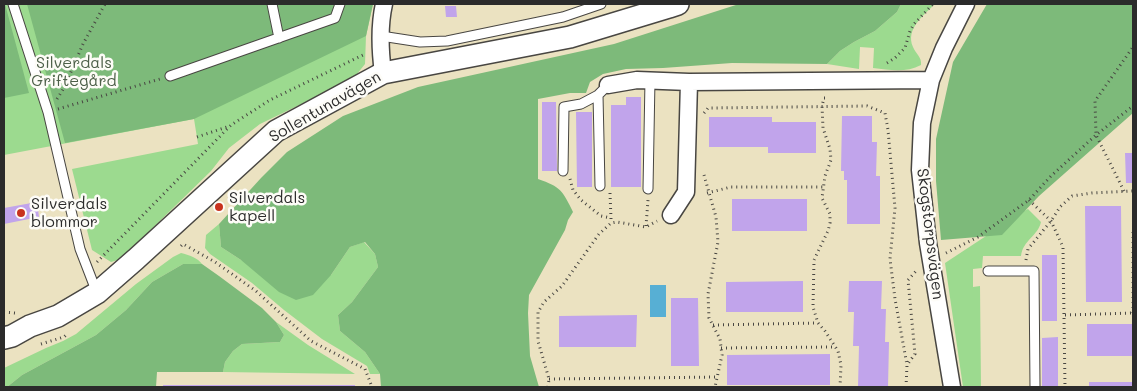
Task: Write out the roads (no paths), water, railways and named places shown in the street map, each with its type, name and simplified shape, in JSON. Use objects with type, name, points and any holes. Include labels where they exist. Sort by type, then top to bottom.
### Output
[{"type":"street","points":[[383,73],[380,46],[384,4]]},
{"type":"street","name":"Sollentunavägen","points":[[4,338],[58,316],[97,293],[136,260],[276,132],[383,73],[570,37],[678,4]]},
{"type":"street","name":"Skogstorpsvägen","points":[[952,387],[928,243],[920,170],[922,123],[931,80],[944,48],[966,4]]},
{"type":"street","points":[[603,90],[637,80],[689,82],[931,80]]},
{"type":"street","points":[[671,215],[686,192],[689,82]]},
{"type":"street","name":"Sollentunavägen","points":[[4,326],[30,326]]},
{"type":"lane","points":[[13,4],[48,112],[80,249],[97,293]]},
{"type":"lane","points":[[272,4],[279,38]]},
{"type":"lane","points":[[170,76],[335,18],[340,4]]},
{"type":"lane","points":[[381,36],[420,42],[447,41],[563,18],[601,4]]},
{"type":"lane","points":[[648,189],[650,80]]},
{"type":"lane","points":[[564,171],[564,108],[581,104],[603,90]]},
{"type":"lane","points":[[600,186],[603,90]]},
{"type":"lane","points":[[988,271],[1034,270],[1036,387]]},
{"type":"water","points":[[650,285],[666,285],[666,317],[650,317]]},
{"type":"place","name":"Silverdals kapell","points":[[219,207]]},
{"type":"place","name":"Silverdals blommor","points":[[21,213]]},
{"type":"park label","name":"Silverdals Griftegård","points":[[74,72]]}]
